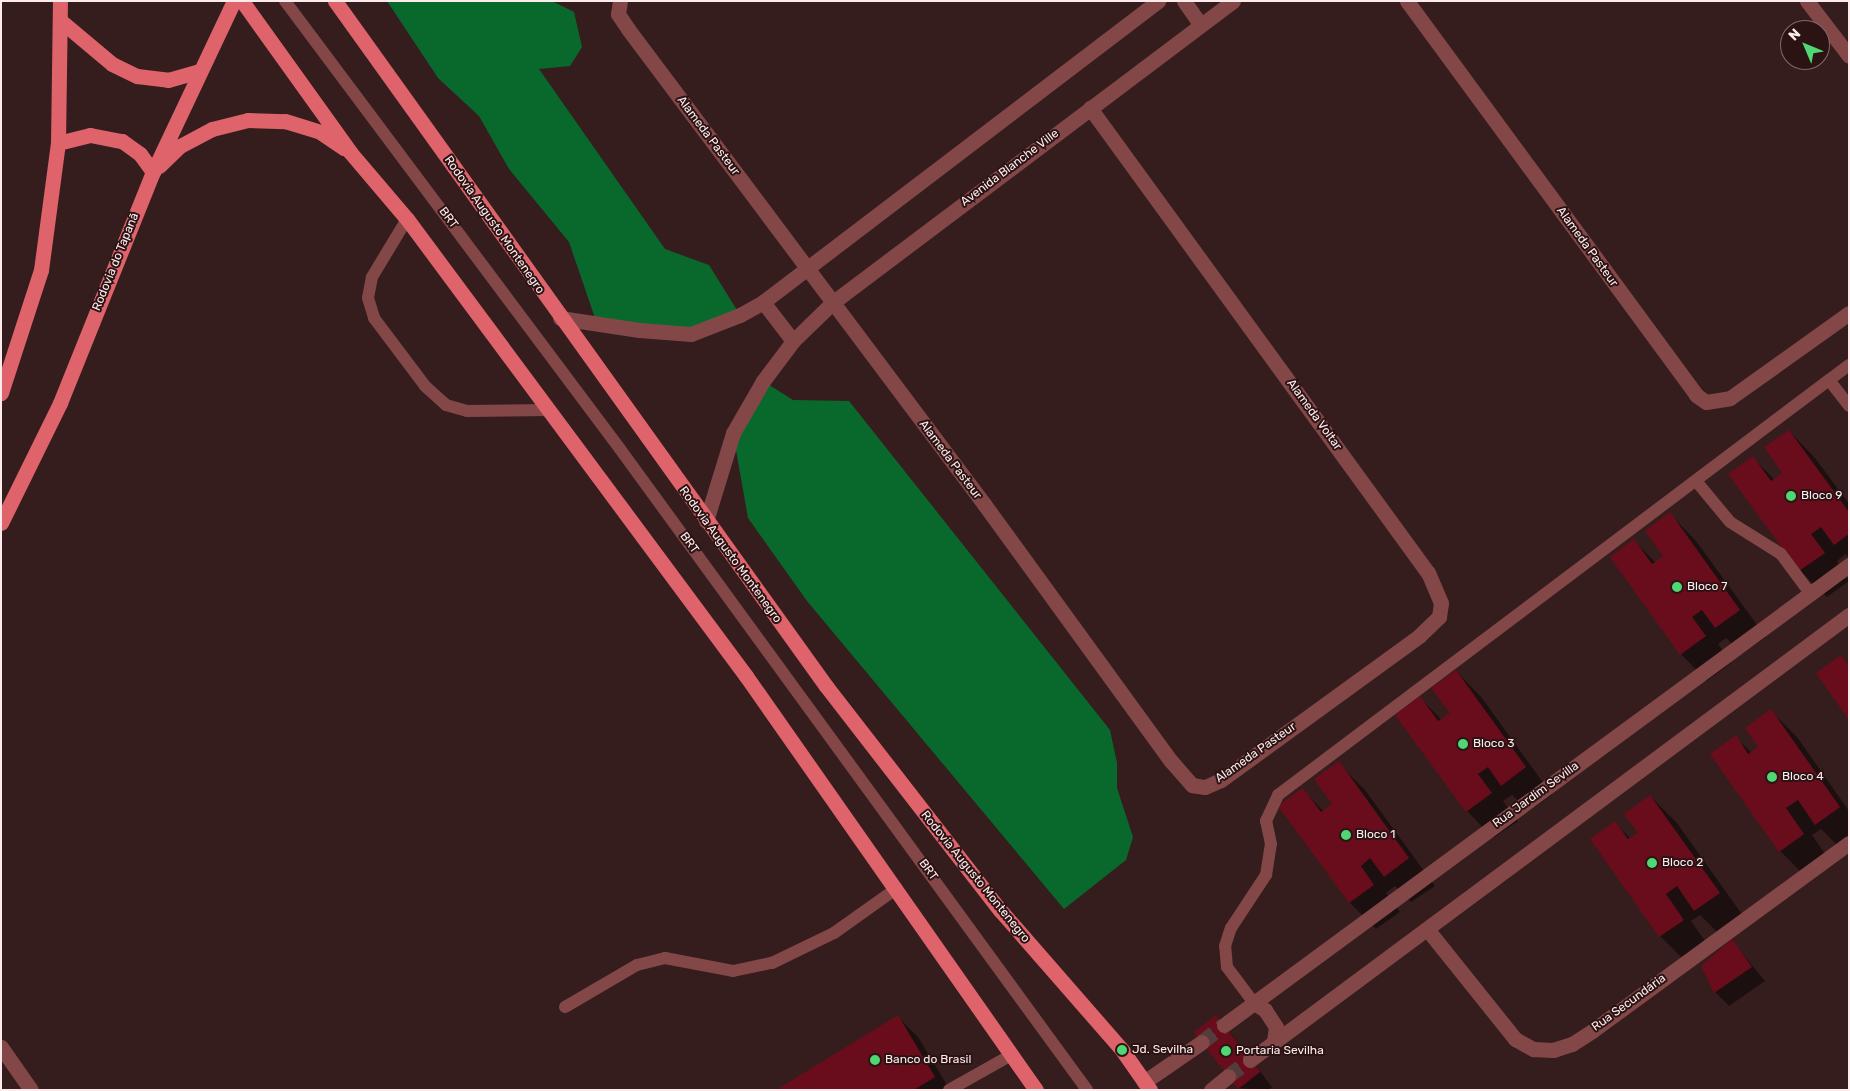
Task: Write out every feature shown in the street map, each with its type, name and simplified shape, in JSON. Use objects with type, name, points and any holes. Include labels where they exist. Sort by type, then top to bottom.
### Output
[{"type":"main road","points":[[1,393],[42,270],[58,144],[62,22],[60,1]]},
{"type":"main road","name":"Rodovia do Tapanã","points":[[1,524],[60,402],[153,172],[199,71],[234,1]]},
{"type":"main road","points":[[242,1],[350,152],[407,219],[746,676],[1013,1054],[1036,1090]]},
{"type":"main road","name":"Rodovia Augusto Montenegro","points":[[334,1],[706,522],[906,791],[1000,910],[1122,1050],[1147,1086]]},
{"type":"main road","points":[[62,22],[112,64],[136,76],[168,80],[199,71]]},
{"type":"main road","points":[[58,144],[90,135],[122,141],[140,154],[153,172],[180,146],[212,129],[248,120],[285,121],[320,132],[350,152]]},
{"type":"street","name":"Alameda Pasteur","points":[[620,1],[618,14],[628,29],[984,504],[1171,761],[1192,785],[1205,787],[1221,780],[1328,701]]},
{"type":"street","points":[[560,318],[639,330],[691,334],[740,315],[763,302],[1158,1]]},
{"type":"street","points":[[1184,1],[1200,24]]},
{"type":"street","name":"Avenida Blanche Ville","points":[[706,522],[733,433],[763,381],[793,341],[832,303],[1233,1]]},
{"type":"street","name":"Alameda Pasteur","points":[[1407,1],[1696,395],[1706,402],[1730,398],[1849,312]]},
{"type":"street","points":[[1807,1],[1849,56]]},
{"type":"street","name":"Alameda Voltar","points":[[1090,108],[1308,406],[1428,573],[1437,590],[1441,603],[1433,624],[1328,701]]},
{"type":"street","points":[[763,302],[793,341]]},
{"type":"street","name":"Rua Jardim Sevilla","points":[[1224,1025],[1849,565]]},
{"type":"street","points":[[1250,1060],[1849,615]]},
{"type":"street","name":"Rua Secundária","points":[[1427,929],[1515,1039],[1533,1049],[1553,1050],[1572,1044],[1592,1031],[1849,843]]},
{"type":"street","points":[[1254,1003],[1265,1010],[1276,1027],[1274,1042]]},
{"type":"street","points":[[1147,1086],[1202,1042]]},
{"type":"street","points":[[1,1047],[31,1090]]},
{"type":"street","points":[[1210,1090],[1228,1076]]},
{"type":"lane","name":"BRT","points":[[285,1],[614,441],[1087,1090]]},
{"type":"lane","points":[[407,219],[372,277],[368,298],[374,318],[425,386],[446,405],[467,411],[549,410]]},
{"type":"lane","points":[[1254,1003],[1227,967],[1225,946],[1231,928],[1266,875],[1271,844],[1266,821],[1278,795],[1849,365]]},
{"type":"lane","points":[[1829,380],[1849,406]]},
{"type":"lane","points":[[1696,481],[1730,522],[1781,554],[1810,593]]},
{"type":"lane","points":[[565,1007],[637,965],[665,958],[733,971],[772,962],[834,933],[896,888]]},
{"type":"lane","points":[[949,1090],[1013,1054]]},
{"type":"green space","points":[[387,1],[552,1],[574,12],[582,47],[570,66],[539,69],[665,249],[709,265],[740,315],[691,334],[596,321],[569,242],[509,169],[479,116],[438,78]]},
{"type":"green space","points":[[763,381],[793,400],[849,401],[1110,730],[1117,763],[1117,788],[1133,837],[1126,860],[1064,909],[807,601],[748,518],[733,433]]},
{"type":"building","name":"Bloco 9","points":[[1789,430],[1849,512],[1849,534],[1834,545],[1821,527],[1811,534],[1825,553],[1799,571],[1728,474],[1753,456],[1771,481],[1782,473],[1764,447]]},
{"type":"building","name":"Bloco 7","points":[[1670,512],[1740,610],[1715,628],[1702,610],[1692,617],[1706,636],[1680,655],[1610,557],[1634,539],[1652,564],[1663,556],[1645,531]]},
{"type":"building","points":[[1841,655],[1849,666],[1849,720],[1816,673]]},
{"type":"building","name":"Bloco 3","points":[[1456,670],[1526,767],[1501,786],[1488,767],[1478,774],[1492,793],[1466,812],[1395,715],[1420,696],[1438,721],[1450,713],[1431,688]]},
{"type":"building","name":"Bloco 4","points":[[1771,709],[1840,807],[1815,825],[1798,800],[1786,808],[1804,834],[1779,852],[1710,754],[1736,735],[1748,754],[1758,747],[1745,728]]},
{"type":"building","name":"Bloco 1","points":[[1339,761],[1409,858],[1384,877],[1370,858],[1361,866],[1374,885],[1349,903],[1278,806],[1303,788],[1321,812],[1332,804],[1314,779]]},
{"type":"building","name":"Bloco 2","points":[[1650,795],[1720,893],[1694,911],[1677,886],[1666,894],[1684,920],[1659,937],[1590,839],[1615,821],[1628,839],[1638,833],[1624,814]]},
{"type":"building","points":[[1732,939],[1752,967],[1714,993],[1701,966]]},
{"type":"building","name":"Banco do Brasil","points":[[898,1015],[935,1077],[914,1090],[776,1090]]},
{"type":"building","name":"Portaria Sevilha","points":[[1216,1015],[1260,1072],[1238,1089],[1194,1032]]},
{"type":"tunnel","points":[[1202,1042],[1224,1025]]},
{"type":"tunnel","points":[[1228,1076],[1250,1060]]},
{"type":"place","name":"Bloco 9","points":[[1791,496]]},
{"type":"place","name":"Bloco 7","points":[[1677,587]]},
{"type":"place","name":"Bloco 3","points":[[1463,744]]},
{"type":"place","name":"Bloco 4","points":[[1772,777]]},
{"type":"place","name":"Bloco 1","points":[[1346,835]]},
{"type":"place","name":"Bloco 2","points":[[1652,863]]},
{"type":"place","name":"Jd. Sevilha","points":[[1122,1050]]},
{"type":"place","name":"Portaria Sevilha","points":[[1226,1051]]},
{"type":"place","name":"Banco do Brasil","points":[[875,1060]]}]
